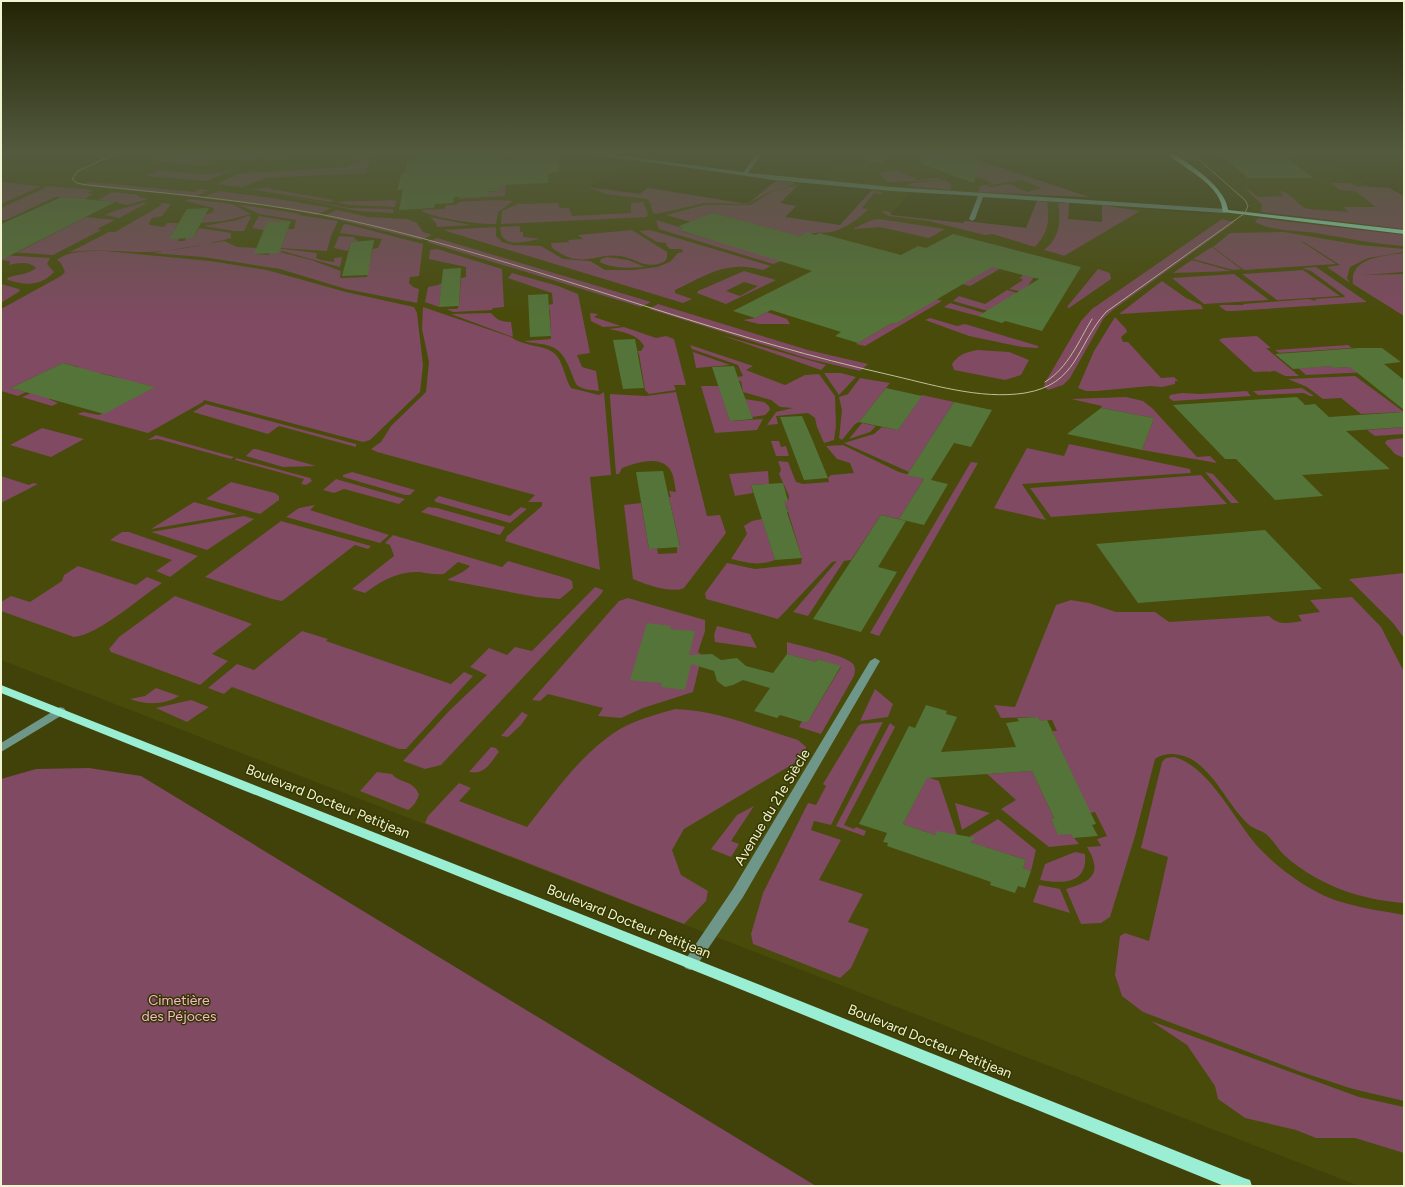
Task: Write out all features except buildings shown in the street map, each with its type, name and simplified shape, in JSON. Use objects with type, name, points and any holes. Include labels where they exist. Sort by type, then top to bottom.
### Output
[{"type":"main road","points":[[1226,207],[1225,211],[1404,232]]},
{"type":"main road","name":"Boulevard Docteur Petitjean","points":[[1,688],[1244,1186]]},
{"type":"street","points":[[972,219],[977,207]]},
{"type":"street","points":[[1166,207],[1225,211]]},
{"type":"street","name":"Avenue du 21e Siècle","points":[[690,964],[738,893],[875,661]]},
{"type":"street","points":[[1,748],[60,711]]},
{"type":"shaded area","points":[[1,207],[795,207],[785,217],[840,225],[856,207],[897,207],[891,215],[936,221],[963,223],[965,221],[1026,228],[1034,207],[1069,207],[1068,219],[1102,222],[1102,207],[1128,207],[1201,214],[1253,210],[1250,207],[1402,207],[1404,209],[1404,1186],[1359,1186],[1,660]]},
{"type":"green space","points":[[33,207],[6,220],[1,220],[1,208]]},
{"type":"green space","points":[[127,207],[139,207],[119,218],[105,215]]},
{"type":"green space","points":[[158,207],[168,207],[162,216],[152,218],[149,223],[150,225],[164,227],[167,223],[178,223],[170,239],[179,238],[178,241],[185,241],[186,238],[193,238],[199,228],[231,233],[231,238],[196,246],[161,251],[137,252],[95,250],[70,252],[109,232],[115,232]]},
{"type":"green space","points":[[211,207],[238,207],[251,214],[224,221],[201,223],[205,215],[213,212],[214,208]]},
{"type":"green space","points":[[244,207],[258,207],[338,221],[331,236],[327,251],[281,248],[288,229],[294,229],[296,220],[260,214]]},
{"type":"green space","points":[[277,207],[331,208],[317,215]]},
{"type":"green space","points":[[341,207],[393,209],[394,213],[358,211]]},
{"type":"green space","points":[[445,207],[504,207],[498,212],[496,224],[469,222],[434,216],[421,210],[445,209]]},
{"type":"green space","points":[[510,207],[569,208],[572,216],[631,213],[631,207],[645,207],[648,214],[646,217],[501,224],[502,211]]},
{"type":"green space","points":[[651,207],[685,207],[656,214],[653,213]]},
{"type":"green space","points":[[695,207],[795,207],[785,217],[840,225],[856,207],[868,209],[850,224],[835,231],[799,236],[713,213],[691,222],[666,215]]},
{"type":"green space","points":[[1034,207],[1047,207],[1047,226],[1043,237],[1035,247],[993,234],[985,235],[929,221],[889,216],[882,211],[890,212],[891,215],[1026,228]]},
{"type":"green space","points":[[1058,207],[1069,207],[1068,219],[1102,222],[1102,207],[1117,207],[1140,211],[1064,256],[1044,250],[1056,234],[1059,216]]},
{"type":"green space","points":[[1262,207],[1305,207],[1308,209],[1349,212],[1343,207],[1404,207],[1404,229],[1261,212]]},
{"type":"green space","points":[[337,210],[368,217],[407,219],[417,223],[423,232],[432,235],[421,240],[323,216]]},
{"type":"green space","points":[[248,216],[251,217],[244,231],[234,231],[204,226],[237,220]]},
{"type":"green space","points":[[259,216],[290,221],[264,230],[252,228]]},
{"type":"green space","points":[[86,217],[115,220],[97,229],[101,230],[53,255],[10,252],[20,251]]},
{"type":"green space","points":[[430,217],[471,225],[437,227],[436,223]]},
{"type":"green space","points":[[1258,218],[1404,235],[1404,246],[1270,228],[1255,222]]},
{"type":"green space","points":[[879,219],[945,229],[929,238],[880,227],[852,229],[872,220]]},
{"type":"green space","points":[[1222,219],[1235,222],[1114,309],[1104,318],[1070,378],[1063,385],[1048,390],[1044,386],[1081,321],[1092,309]]},
{"type":"green space","points":[[656,220],[683,228],[679,230],[687,233],[784,260],[773,264],[659,229]]},
{"type":"green space","points":[[346,224],[423,244],[419,276],[410,277],[409,283],[413,287],[419,289],[417,303],[346,289],[280,269],[203,257],[153,253],[224,241],[237,247],[257,248],[255,254],[269,255],[269,253],[279,253],[280,249],[284,249],[317,253],[316,258],[334,262],[334,258],[342,257],[340,267],[282,251],[280,252],[311,260],[341,271],[340,278],[367,277],[373,249],[378,248],[382,239],[340,233],[343,225]]},
{"type":"green space","points":[[496,227],[496,236],[502,242],[512,245],[541,246],[563,259],[590,261],[605,270],[633,270],[657,267],[670,262],[678,253],[683,252],[682,249],[670,249],[666,245],[667,243],[657,242],[639,231],[650,230],[771,266],[763,270],[750,267],[727,268],[707,274],[675,290],[675,293],[692,299],[683,303],[443,230]]},
{"type":"green space","points":[[500,227],[520,227],[520,232],[523,232],[523,237],[541,239],[526,242],[510,242],[505,240],[501,234]]},
{"type":"green space","points":[[632,230],[667,252],[667,258],[664,262],[652,265],[614,255],[589,259],[577,259],[568,257],[552,248],[551,243],[569,242],[568,240],[583,239],[578,235]]},
{"type":"green space","points":[[1284,232],[1360,245],[1404,249],[1404,252],[1368,258],[1350,267],[1347,278],[1350,283],[1327,267],[1340,265],[1304,242],[1302,242],[1336,264],[1244,270],[1213,247],[1230,233]]},
{"type":"green space","points":[[339,236],[353,237],[358,241],[351,242],[348,251],[334,248]]},
{"type":"green space","points":[[437,238],[651,302],[641,307],[427,242]]},
{"type":"green space","points":[[1212,247],[1242,269],[1233,270],[1193,259]]},
{"type":"green space","points":[[437,249],[502,269],[504,307],[493,308],[492,310],[453,312],[447,309],[457,309],[459,306],[461,278],[466,277],[466,267],[429,259],[430,250]]},
{"type":"green space","points":[[105,251],[210,261],[267,270],[346,292],[414,307],[417,313],[423,365],[420,392],[370,440],[363,442],[204,400],[203,402],[148,433],[77,414],[83,412],[99,415],[154,387],[139,383],[130,384],[116,377],[100,373],[74,386],[79,367],[63,363],[11,388],[26,392],[18,396],[1,391],[1,309],[61,276],[65,272],[61,263],[57,260],[67,254]]},
{"type":"green space","points":[[1404,253],[1404,272],[1363,275],[1404,274],[1404,316],[1353,284],[1353,275],[1362,263],[1378,257]]},
{"type":"green space","points":[[1,255],[50,258],[47,264],[54,272],[49,277],[32,284],[8,280],[7,278],[29,272],[36,268],[27,263],[9,265],[9,261],[1,260]]},
{"type":"green space","points":[[1012,255],[1017,259],[970,286],[962,284]]},
{"type":"green space","points":[[607,257],[628,260],[645,267],[616,267],[600,262],[601,259]]},
{"type":"green space","points":[[1192,260],[1231,271],[1173,273]]},
{"type":"green space","points":[[1316,267],[1367,302],[1233,311],[1226,311],[1219,306],[1308,299],[1316,301],[1315,299],[1344,297],[1345,296],[1311,271],[1302,268]]},
{"type":"green space","points":[[1098,269],[1110,273],[1111,279],[1069,308],[1067,307]]},
{"type":"green space","points":[[1303,270],[1340,296],[1277,300],[1242,274]]},
{"type":"green space","points":[[744,271],[776,280],[726,304],[697,293],[698,291]],"holes":[[[744,282],[758,286],[740,296],[726,291]]]},
{"type":"green space","points":[[512,273],[558,286],[578,294],[590,353],[577,355],[582,367],[596,371],[599,391],[585,389],[578,386],[568,364],[561,353],[556,349],[545,345],[524,341],[551,339],[550,311],[548,305],[553,304],[552,293],[508,278]]},
{"type":"green space","points":[[1234,274],[1269,300],[1204,304],[1172,278]]},
{"type":"green space","points":[[1023,275],[1034,277],[1024,292],[1009,289],[1023,280],[1020,278]]},
{"type":"green space","points":[[1162,281],[1186,298],[1201,305],[1203,309],[1119,314]]},
{"type":"green space","points":[[442,283],[439,307],[425,302],[428,287]]},
{"type":"green space","points":[[1,284],[19,289],[20,291],[1,303]]},
{"type":"green space","points":[[1007,290],[1017,293],[988,311],[953,301],[959,296],[985,304]]},
{"type":"green space","points":[[936,299],[942,301],[865,346],[856,344],[892,323],[895,324]]},
{"type":"green space","points":[[950,303],[984,313],[978,316],[944,307]]},
{"type":"green space","points":[[658,304],[808,350],[868,364],[860,371],[809,359],[649,309]]},
{"type":"green space","points":[[423,307],[511,337],[523,343],[553,352],[557,356],[563,368],[571,388],[599,395],[604,392],[611,475],[590,477],[600,570],[505,541],[507,536],[542,506],[542,502],[528,502],[535,495],[377,452],[371,449],[381,442],[391,426],[426,392],[429,362],[422,329]]},
{"type":"green space","points":[[767,312],[787,319],[790,324],[759,324],[743,320],[755,318]]},
{"type":"green space","points":[[491,313],[504,322],[511,322],[513,337],[451,314]]},
{"type":"green space","points":[[590,313],[598,314],[594,317],[621,326],[603,327],[591,321]]},
{"type":"green space","points":[[1115,317],[1127,332],[1121,337],[1123,342],[1128,342],[1161,378],[1174,377],[1178,381],[1175,381],[1175,384],[1162,387],[1150,386],[1097,391],[1086,391],[1078,388],[1094,351]]},
{"type":"green space","points":[[930,318],[957,326],[965,324],[1038,346],[1038,348],[1022,347],[969,336],[925,320]]},
{"type":"green space","points":[[624,327],[656,338],[666,336],[674,339],[686,385],[674,385],[676,390],[649,394],[645,390],[639,354],[637,351],[641,351],[644,346],[637,338],[633,336],[624,332],[609,329]]},
{"type":"green space","points":[[721,335],[826,365],[821,370]]},
{"type":"green space","points":[[1257,336],[1271,348],[1266,348],[1299,376],[1285,376],[1275,371],[1254,372],[1219,340],[1223,338]]},
{"type":"green space","points":[[690,345],[753,366],[746,370],[785,385],[805,375],[819,374],[835,396],[836,426],[834,440],[824,443],[815,418],[808,413],[776,416],[778,424],[767,425],[776,412],[793,408],[780,407],[771,400],[743,392],[741,381],[739,381],[737,377],[743,376],[738,365],[692,349]]},
{"type":"green space","points":[[1348,345],[1352,348],[1279,353],[1275,350]]},
{"type":"green space","points":[[978,350],[1009,352],[1029,360],[1021,375],[1005,380],[954,370],[952,364],[957,358],[966,353]]},
{"type":"green space","points":[[693,352],[730,365],[696,368]]},
{"type":"green space","points":[[1331,366],[1333,368],[1364,366],[1371,372],[1306,375],[1298,368]]},
{"type":"green space","points":[[824,373],[841,373],[856,377],[839,395]]},
{"type":"green space","points":[[1355,376],[1404,412],[1361,414],[1341,398],[1323,399],[1307,387],[1288,379]]},
{"type":"green space","points":[[860,378],[890,383],[859,422],[855,424],[842,440],[839,438],[842,410],[839,397],[848,394]]},
{"type":"green space","points":[[52,384],[49,399],[58,403],[52,406],[22,397]]},
{"type":"green space","points":[[701,386],[719,386],[730,421],[763,419],[757,430],[715,433]]},
{"type":"green space","points":[[1302,388],[1314,396],[1304,393],[1258,395],[1253,391]]},
{"type":"green space","points":[[1247,391],[1251,396],[1173,401],[1169,398],[1170,395],[1182,393],[1200,394]]},
{"type":"green space","points":[[676,392],[707,516],[720,515],[726,533],[684,588],[673,590],[651,586],[633,579],[624,505],[641,503],[649,549],[657,548],[658,554],[677,553],[677,547],[680,546],[669,497],[671,497],[669,491],[676,492],[673,475],[668,467],[656,461],[634,464],[622,468],[619,474],[616,474],[610,394],[646,396]]},
{"type":"green space","points":[[922,395],[954,402],[909,472],[844,443],[874,434],[882,427],[898,430]]},
{"type":"green space","points":[[1126,397],[1143,401],[1152,408],[1197,457],[1210,456],[1217,463],[1142,450],[1154,418],[1101,408],[1102,406],[1071,399]]},
{"type":"green space","points":[[745,399],[764,402],[769,406],[770,410],[765,415],[752,417]]},
{"type":"green space","points":[[206,404],[356,444],[356,447],[279,426],[268,434],[193,412]]},
{"type":"green space","points":[[862,423],[876,426],[870,432],[849,439]]},
{"type":"green space","points":[[1404,427],[1404,434],[1375,436],[1367,430]]},
{"type":"green space","points":[[42,428],[84,439],[51,457],[10,445]]},
{"type":"green space","points":[[156,435],[234,457],[231,459],[158,439],[148,440]]},
{"type":"green space","points":[[1404,438],[1404,458],[1395,454],[1385,443],[1387,440]]},
{"type":"green space","points":[[771,441],[779,441],[781,447],[786,446],[789,456],[776,456]]},
{"type":"green space","points":[[1069,444],[1190,469],[1191,473],[1022,484],[1046,520],[994,508],[1027,448],[1064,456]]},
{"type":"green space","points":[[843,445],[899,472],[924,479],[899,519],[881,515],[851,560],[844,561],[808,616],[793,612],[837,561],[832,562],[778,619],[706,599],[705,593],[727,563],[755,569],[801,564],[802,558],[786,505],[784,505],[782,501],[788,501],[789,496],[779,474],[781,470],[778,461],[788,462],[796,482],[803,484],[829,482],[828,478],[831,475],[854,473],[850,463],[837,459],[826,446]]},
{"type":"green space","points":[[253,449],[316,466],[283,467],[246,456]]},
{"type":"green space","points":[[236,458],[310,478],[312,481],[306,485],[301,484],[304,479],[235,460]]},
{"type":"green space","points":[[971,462],[978,463],[879,636],[870,633]]},
{"type":"green space","points":[[768,471],[769,484],[751,485],[753,493],[735,496],[729,474]]},
{"type":"green space","points":[[352,472],[415,490],[410,495],[405,495],[343,477],[343,475]]},
{"type":"green space","points":[[1205,472],[1213,474],[1239,503],[1231,503]]},
{"type":"green space","points":[[1201,475],[1227,504],[1051,517],[1030,488]]},
{"type":"green space","points":[[1,476],[29,485],[33,483],[38,484],[1,503]]},
{"type":"green space","points":[[336,479],[405,499],[399,504],[344,489],[334,493],[323,490]]},
{"type":"green space","points":[[231,482],[275,493],[279,496],[279,500],[260,514],[206,499]]},
{"type":"green space","points":[[439,496],[510,516],[521,507],[527,509],[510,523],[436,502],[434,500]]},
{"type":"green space","points":[[194,502],[237,514],[151,529]]},
{"type":"green space","points":[[315,505],[310,510],[389,535],[380,543],[286,517],[299,508]]},
{"type":"green space","points":[[428,507],[437,508],[505,527],[500,535],[421,512]]},
{"type":"green space","points":[[244,516],[254,519],[207,550],[151,532]]},
{"type":"green space","points":[[762,519],[775,560],[769,562],[748,563],[731,559],[747,534],[744,526],[752,521]]},
{"type":"green space","points":[[281,521],[371,546],[368,549],[355,545],[282,601],[205,577]]},
{"type":"green space","points":[[122,532],[129,532],[198,556],[170,577],[156,571],[172,560],[110,540]]},
{"type":"green space","points":[[393,535],[502,567],[508,561],[569,579],[572,581],[573,588],[560,599],[536,597],[447,580],[470,566],[458,562],[444,574],[419,572],[404,573],[384,581],[365,593],[352,589],[394,556],[390,545],[385,543]]},
{"type":"green space","points":[[78,566],[136,585],[147,577],[162,583],[107,623],[84,635],[74,637],[1,611],[1,602],[11,596],[30,602],[62,581],[64,575]]},
{"type":"green space","points":[[1404,573],[1404,638],[1393,623],[1349,579]]},
{"type":"green space","points":[[595,587],[603,590],[602,593],[441,765],[425,769],[403,761],[450,710],[487,675],[470,667],[489,648],[507,655],[515,647],[532,651]]},
{"type":"green space","points":[[175,596],[252,624],[212,654],[228,661],[200,685],[111,652],[109,649],[119,637]]},
{"type":"green space","points":[[1352,597],[1381,627],[1404,672],[1404,903],[1356,894],[1325,883],[1311,875],[1284,855],[1266,834],[1248,824],[1204,769],[1187,757],[1171,754],[1160,756],[1155,759],[1135,836],[1110,917],[1101,923],[1081,924],[1066,889],[1082,883],[1092,875],[1094,864],[1087,847],[1101,846],[1097,839],[1107,836],[1095,812],[1090,813],[1052,731],[1057,731],[1052,720],[1040,721],[1038,717],[1001,718],[994,705],[1015,707],[1056,605],[1071,600],[1089,603],[1116,612],[1155,612],[1169,622],[1269,616],[1281,623],[1288,623],[1302,621],[1298,615],[1320,612],[1310,600]]},
{"type":"green space","points":[[628,598],[705,620],[705,631],[698,652],[702,655],[693,692],[643,708],[621,718],[598,716],[603,708],[548,694],[540,701],[532,700],[619,601]]},
{"type":"green space","points":[[717,626],[750,634],[757,648],[715,642],[714,635]]},
{"type":"green space","points":[[302,631],[328,639],[326,641],[451,684],[464,672],[473,676],[406,749],[399,749],[232,687],[224,694],[208,688],[237,664],[254,670]]},
{"type":"green space","points":[[787,642],[842,657],[855,667],[854,676],[821,734],[799,727],[802,721],[807,723],[841,667],[817,659],[816,662],[787,654]]},
{"type":"green space","points":[[156,688],[179,696],[168,701],[155,703],[130,699],[145,696]]},
{"type":"green space","points":[[875,689],[893,704],[888,717],[860,721]]},
{"type":"green space","points":[[191,700],[209,707],[187,722],[156,708]]},
{"type":"green space","points":[[675,709],[690,710],[737,720],[798,740],[806,747],[805,754],[793,764],[684,829],[672,850],[681,875],[708,891],[706,901],[684,924],[425,823],[428,816],[459,783],[471,788],[459,801],[527,827],[569,774],[606,739],[620,729],[633,723]]},
{"type":"green space","points":[[522,712],[528,715],[521,725],[508,737],[501,736]]},
{"type":"green space","points":[[883,722],[831,825],[814,821],[811,830],[841,840],[819,880],[863,894],[848,922],[869,929],[851,968],[840,978],[753,944],[751,934],[763,893],[808,803],[816,805],[826,786],[823,784],[858,726],[861,724]]},
{"type":"green space","points":[[890,723],[895,727],[844,825],[854,829],[856,827],[866,831],[864,836],[836,826]]},
{"type":"green space","points":[[491,747],[496,748],[499,752],[490,764],[479,772],[469,772]]},
{"type":"green space","points":[[1174,757],[1188,763],[1200,772],[1223,799],[1254,842],[1280,867],[1299,881],[1319,893],[1338,901],[1404,915],[1404,1101],[1353,1089],[1301,1072],[1143,1012],[1122,996],[1115,975],[1120,936],[1125,933],[1149,941],[1168,857],[1141,848],[1162,762],[1166,758]]},
{"type":"green space","name":"Cimetière des Péjoces","points":[[89,768],[141,776],[816,1186],[1,1186],[1,779],[36,769]]},
{"type":"green space","points":[[1032,771],[1054,818],[1051,819],[1058,834],[1071,834],[1079,844],[1049,847],[1001,809],[1016,800],[987,774]]},
{"type":"green space","points":[[377,772],[392,774],[416,789],[419,794],[412,807],[408,810],[360,791]]},
{"type":"green space","points":[[927,777],[939,781],[957,835],[935,835],[903,824]]},
{"type":"green space","points":[[955,803],[990,813],[962,830]]},
{"type":"green space","points":[[754,806],[731,841],[739,844],[731,857],[711,849],[737,815]]},
{"type":"green space","points":[[998,819],[1036,850],[1031,871],[1023,868],[1026,860],[969,842],[969,837]]},
{"type":"green space","points":[[1075,852],[1085,854],[1085,864],[1078,876],[1072,880],[1057,882],[1040,880],[1045,864]]},
{"type":"green space","points":[[1039,885],[1060,889],[1070,913],[1033,902]]},
{"type":"green space","points":[[1151,1021],[1359,1097],[1404,1107],[1404,1153],[1355,1138],[1316,1138],[1296,1130],[1245,1118],[1218,1099],[1215,1086],[1187,1045]]},
{"type":"tram line","points":[[277,207],[354,221],[457,248],[777,346],[832,361],[955,390],[973,393],[1008,395],[1025,393],[1042,388],[1056,381],[1074,362],[1096,325],[1106,312],[1245,213],[1247,207]]},
{"type":"tram line","points":[[1045,382],[1067,362],[1092,319]]}]
